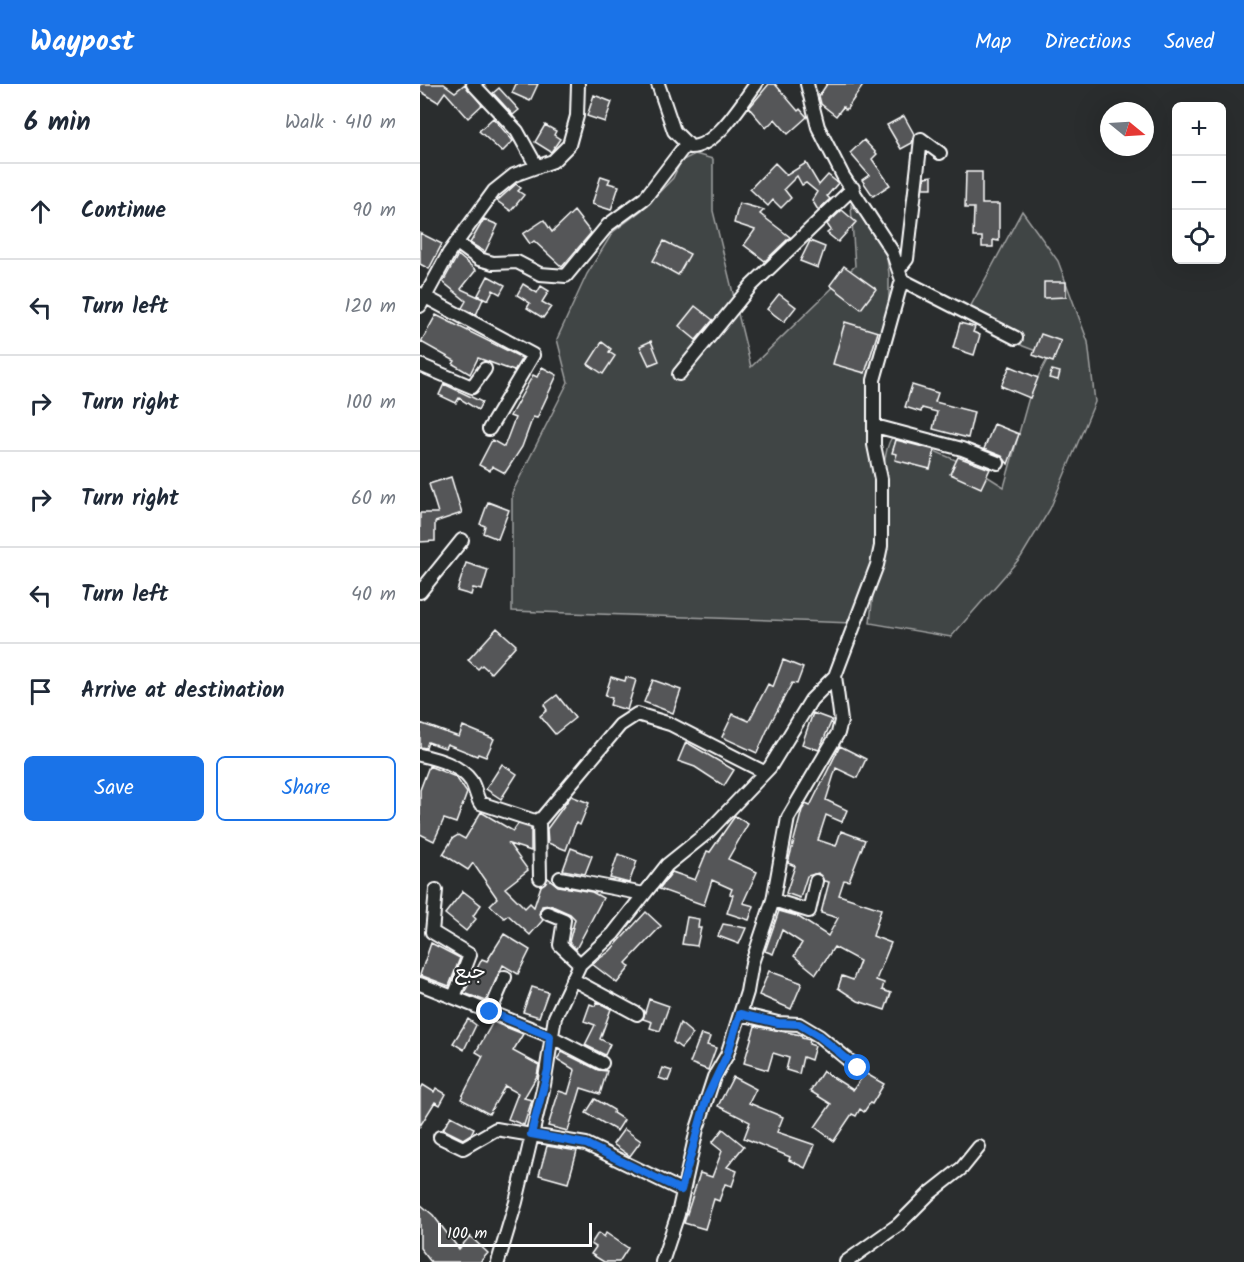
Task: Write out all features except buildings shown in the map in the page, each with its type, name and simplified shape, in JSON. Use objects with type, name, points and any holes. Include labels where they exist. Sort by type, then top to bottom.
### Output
[{"type":"street","points":[[473,84],[517,131],[537,167]]},
{"type":"street","points":[[489,429],[533,355],[422,299],[457,243],[500,185],[514,175],[553,160],[569,145],[578,116],[578,84]]},
{"type":"street","points":[[658,84],[674,130],[690,147],[702,147],[717,135],[756,84]]},
{"type":"street","points":[[807,84],[818,127],[843,176],[853,188],[901,274],[1016,338]]},
{"type":"street","points":[[498,1262],[516,1202],[548,1070],[550,1036],[558,1009],[580,964],[613,934],[667,865],[708,832],[764,772],[812,700],[835,676],[877,565],[881,546],[881,479],[874,445],[874,380],[901,274],[907,259],[921,139],[940,153]]},
{"type":"street","points":[[457,243],[479,259],[493,263],[516,262],[540,274],[566,276],[608,225],[645,198],[687,143]]},
{"type":"street","points":[[679,374],[751,286],[853,188]]},
{"type":"street","points":[[420,365],[472,387],[484,369]]},
{"type":"street","points":[[875,426],[962,449],[998,464]]},
{"type":"street","points":[[420,592],[462,540]]},
{"type":"street","points":[[662,1262],[678,1214],[681,1190],[707,1097],[727,1055],[773,900],[788,818],[838,733],[841,721],[835,676]]},
{"type":"street","points":[[420,755],[440,760],[466,776],[471,781],[480,803],[536,821],[620,725],[637,714],[670,724],[764,772]]},
{"type":"street","points":[[539,819],[540,878]]},
{"type":"street","points":[[560,878],[644,894]]},
{"type":"street","points":[[773,900],[809,911],[816,882]]},
{"type":"street","points":[[436,890],[432,932],[470,955],[454,997]]},
{"type":"street","points":[[547,913],[564,920],[560,945],[580,964]]},
{"type":"street","points":[[490,1012],[505,977]]},
{"type":"street","points":[[572,979],[637,1014]]},
{"type":"street","points":[[420,984],[550,1036],[602,1063]]},
{"type":"street","points":[[740,1014],[778,1023],[799,1024],[819,1036],[858,1068]]},
{"type":"street","points":[[440,1137],[463,1148],[496,1129],[586,1144],[681,1190]]},
{"type":"street","points":[[846,1262],[898,1225],[929,1194],[962,1168],[979,1147]]},
{"type":"shaded area","points":[[695,154],[713,159],[713,211],[751,367],[855,266],[851,205],[871,226],[886,250],[889,274],[889,320],[874,380],[881,505],[885,456],[895,434],[974,468],[1004,487],[1031,390],[1049,356],[1023,346],[967,313],[1022,211],[1058,261],[1088,342],[1095,402],[1050,509],[1021,557],[951,637],[870,623],[875,571],[853,623],[512,611],[512,493],[568,382],[557,339],[587,274],[613,232],[642,210],[673,178],[681,161]]},
{"type":"district","name":"جبع","points":[[470,973]]},
{"type":"route","points":[[490,1012],[550,1036],[548,1070],[531,1134],[586,1144],[681,1190],[707,1097],[714,1077],[727,1055],[740,1014],[778,1023],[799,1024],[819,1036],[858,1068]]}]
